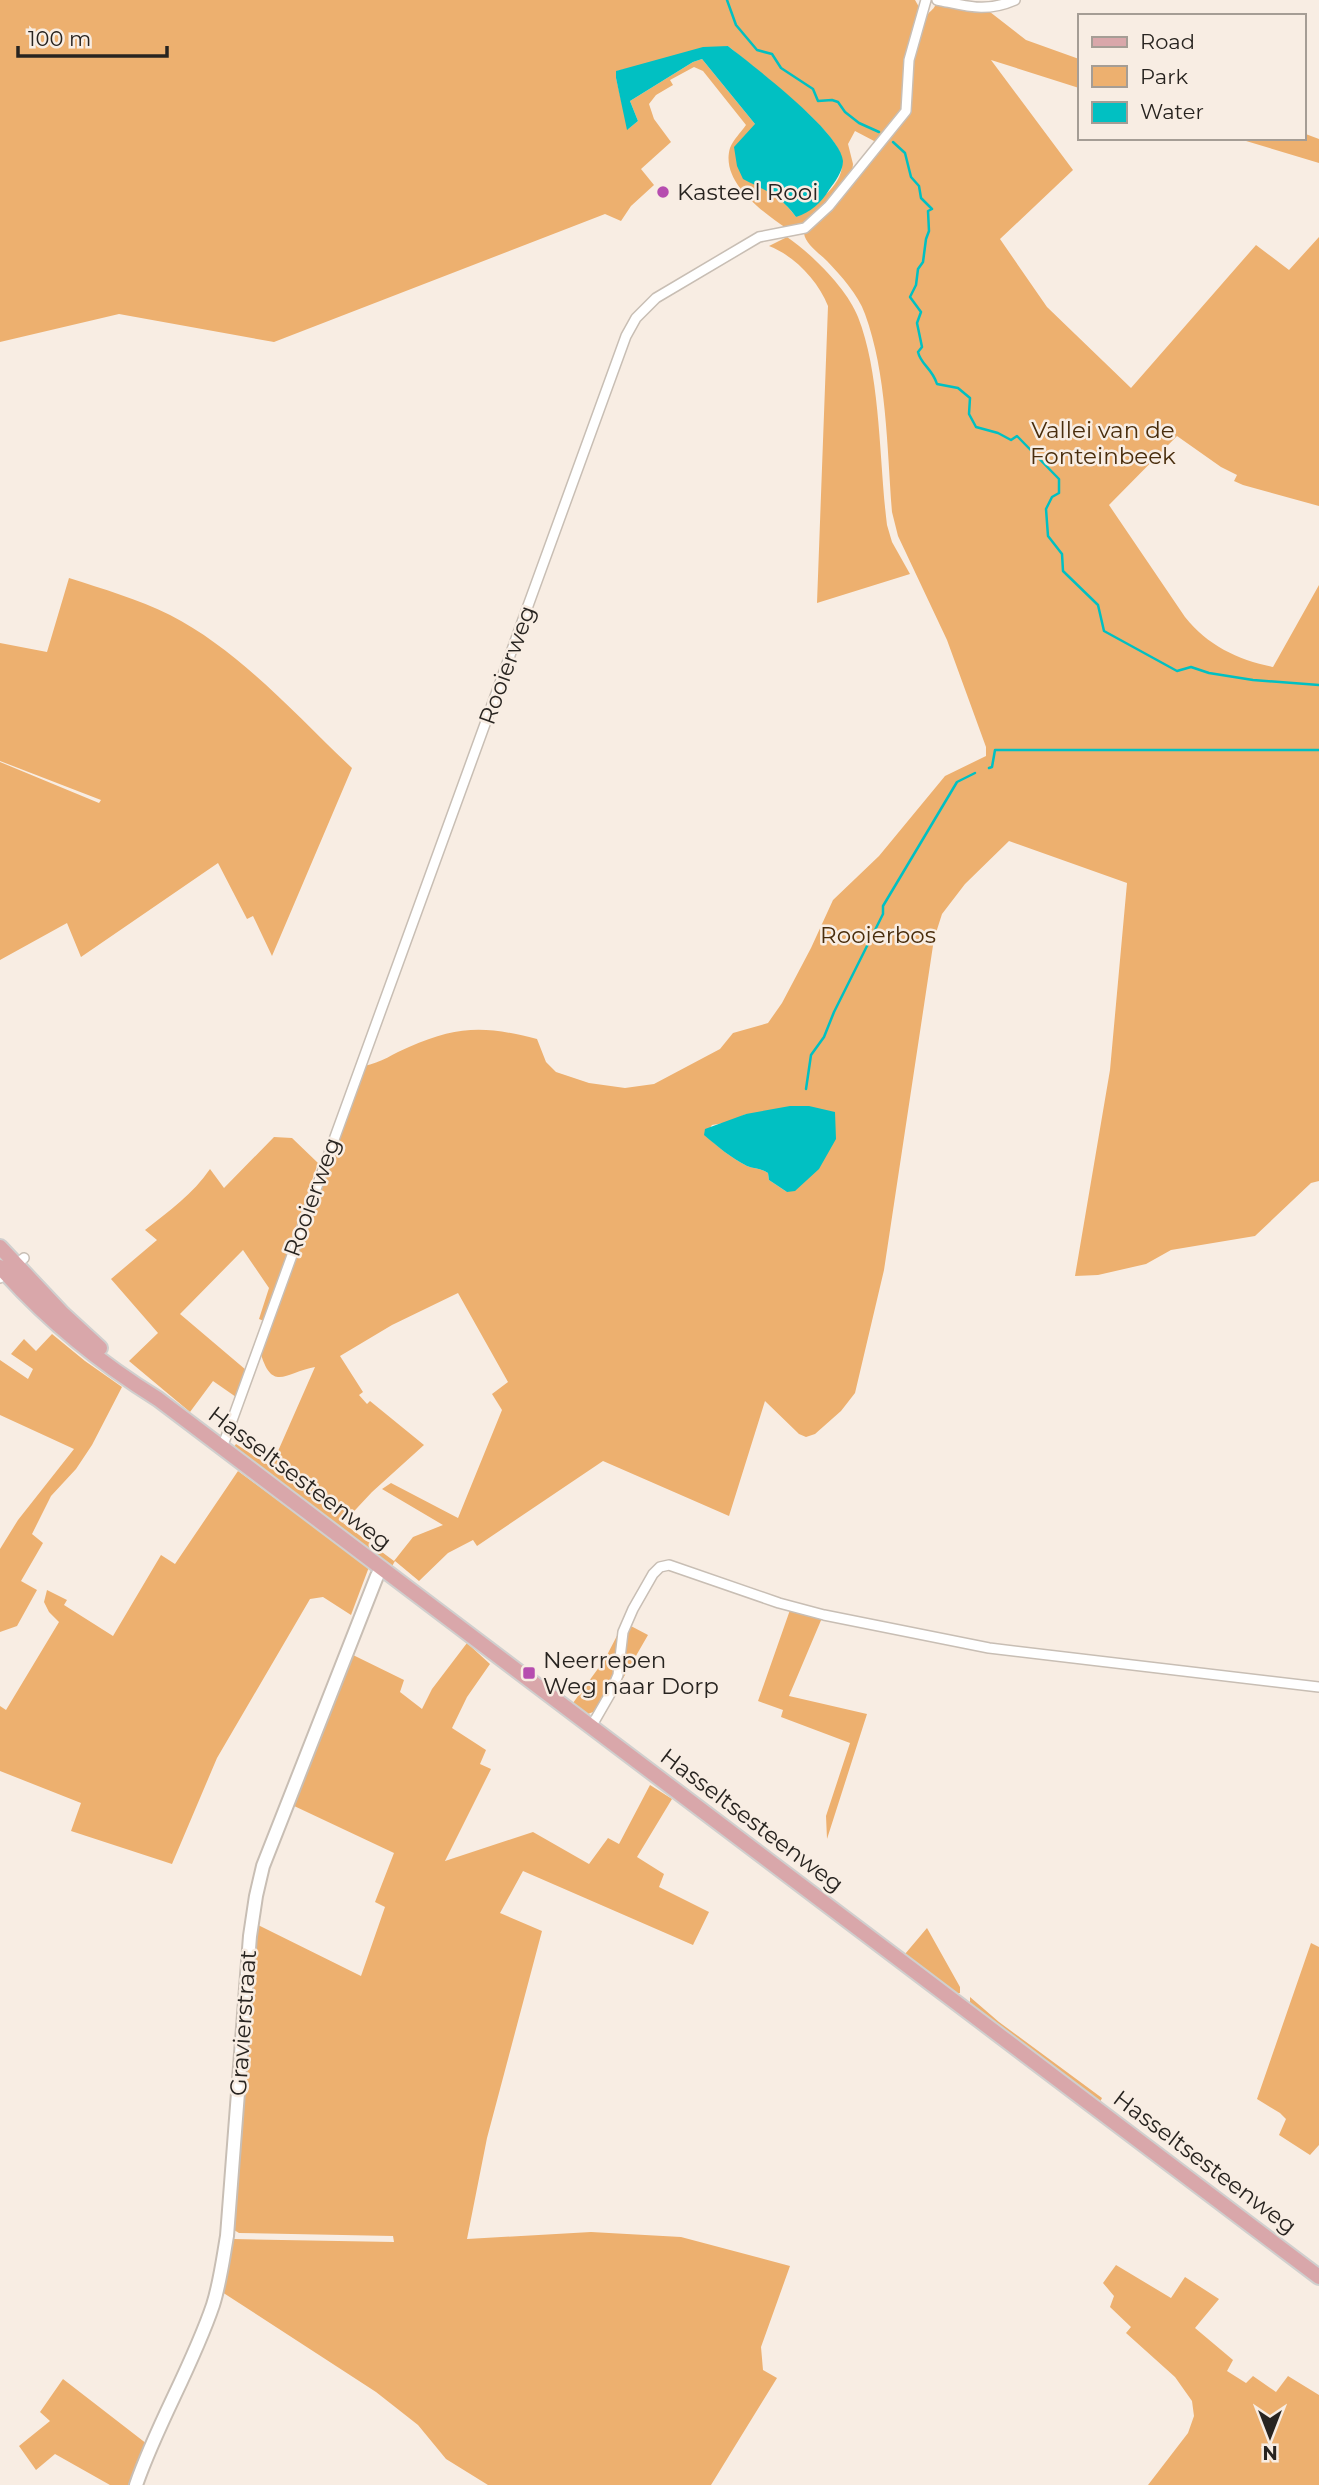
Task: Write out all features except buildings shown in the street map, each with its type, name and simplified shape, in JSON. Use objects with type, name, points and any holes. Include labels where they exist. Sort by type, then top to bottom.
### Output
[{"type":"main road","name":"Hasseltsesteenweg","points":[[0,1247],[9,1268],[37,1306],[128,1380],[159,1399],[1319,2277]]},
{"type":"street","name":"Rooierweg","points":[[222,1448],[626,336],[636,318],[656,298],[759,237],[805,228],[829,206],[906,111],[909,60],[926,0]]},
{"type":"street","points":[[937,0],[977,9],[999,7],[1015,0]]},
{"type":"street","points":[[592,1727],[618,1675],[623,1632],[633,1609],[653,1574],[660,1567],[669,1565],[779,1603],[824,1615],[989,1648],[1319,1687]]},
{"type":"street","name":"Gravierstraat","points":[[136,2485],[195,2351],[213,2304],[221,2271],[227,2235],[250,1937],[263,1866],[382,1568]]},
{"type":"green space","points":[[0,0],[915,0],[919,7],[905,106],[876,142],[855,131],[848,144],[853,164],[852,174],[806,224],[786,228],[766,214],[737,184],[731,173],[730,148],[746,125],[703,71],[694,67],[670,80],[673,85],[656,95],[649,104],[654,119],[671,142],[641,169],[654,185],[631,206],[621,221],[605,214],[274,342],[119,314],[0,342]],"holes":[[[728,46],[811,117],[838,148],[842,160],[839,178],[827,193],[796,217],[778,198],[755,185],[755,124],[702,59],[630,101],[638,121],[628,129],[616,78],[617,71]]]},
{"type":"green space","points":[[936,4],[973,12],[990,12],[1026,40],[1078,59],[1078,88],[991,60],[1073,170],[1000,239],[1047,307],[1131,388],[1256,245],[1289,270],[1319,237],[1319,506],[1234,481],[1237,475],[1177,436],[1109,505],[1185,617],[1213,643],[1248,660],[1273,667],[1319,585],[1319,1181],[1311,1183],[1255,1236],[1171,1250],[1146,1264],[1098,1275],[1075,1276],[1110,1070],[1127,883],[1009,841],[965,884],[942,914],[934,939],[884,1270],[855,1393],[841,1411],[815,1434],[806,1437],[799,1434],[765,1401],[729,1516],[603,1461],[477,1546],[473,1540],[448,1553],[419,1581],[395,1561],[391,1568],[233,1448],[236,1444],[271,1467],[315,1367],[281,1377],[275,1376],[265,1364],[260,1351],[364,1066],[443,1035],[458,1031],[487,1030],[537,1039],[546,1062],[556,1072],[589,1083],[625,1088],[654,1084],[720,1049],[733,1033],[768,1023],[782,1003],[833,900],[879,856],[945,776],[986,756],[986,747],[947,640],[898,536],[892,512],[882,386],[865,314],[849,286],[810,245],[804,233],[836,204],[908,114],[917,43],[926,17]],"holes":[[[746,1114],[787,1192],[769,1180],[768,1173],[747,1166],[724,1152],[705,1135],[712,1125],[730,1122]],[[458,1293],[508,1382],[492,1394],[502,1410],[458,1518],[391,1483],[382,1489],[443,1525],[413,1537],[394,1561],[343,1523],[372,1492],[424,1445],[370,1401],[367,1404],[359,1395],[363,1392],[340,1356],[392,1325]]]},
{"type":"green space","points":[[1305,134],[1319,139],[1319,163],[1243,140],[1305,140]]},
{"type":"green space","points":[[787,237],[828,273],[846,295],[858,317],[866,340],[875,392],[887,525],[892,542],[910,574],[817,603],[828,306],[818,287],[804,270],[788,256],[769,246]]},
{"type":"green space","points":[[69,578],[146,604],[170,615],[220,646],[266,685],[352,768],[272,956],[253,916],[247,919],[218,863],[81,957],[67,923],[0,960],[0,762],[99,803],[101,800],[0,761],[0,643],[47,652]]},
{"type":"green space","points":[[274,1137],[292,1138],[318,1163],[264,1321],[259,1319],[269,1288],[243,1250],[180,1314],[246,1370],[236,1397],[213,1381],[190,1412],[129,1361],[158,1333],[111,1279],[157,1240],[145,1230],[188,1194],[210,1169],[224,1188]]},
{"type":"green space","points":[[52,1334],[122,1387],[92,1445],[76,1469],[51,1496],[32,1534],[43,1543],[21,1581],[37,1590],[17,1626],[0,1632],[0,1549],[18,1520],[74,1449],[0,1415],[0,1360],[28,1379],[33,1369],[11,1354],[24,1339],[36,1351]]},
{"type":"green space","points":[[238,1471],[369,1567],[351,1615],[323,1597],[310,1599],[217,1758],[172,1864],[71,1831],[81,1803],[0,1771],[0,1706],[6,1710],[59,1622],[44,1602],[47,1590],[67,1600],[64,1605],[113,1636],[161,1555],[175,1564]]},
{"type":"green space","points":[[790,1610],[822,1618],[789,1696],[867,1714],[827,1839],[826,1816],[850,1743],[781,1717],[783,1710],[758,1701]]},
{"type":"green space","points":[[629,1625],[648,1635],[614,1694]]},
{"type":"green space","points":[[621,1628],[615,1672],[598,1710],[588,1714],[573,1703],[605,1659]]},
{"type":"green space","points":[[467,1643],[490,1664],[467,1697],[452,1728],[486,1750],[480,1764],[491,1769],[445,1861],[533,1832],[589,1864],[608,1838],[619,1844],[650,1785],[672,1799],[637,1857],[664,1874],[659,1887],[709,1912],[693,1945],[523,1871],[500,1913],[542,1931],[487,2138],[467,2239],[591,2232],[681,2237],[790,2266],[761,2347],[763,2370],[777,2378],[711,2485],[488,2485],[446,2459],[418,2425],[376,2392],[222,2292],[234,2239],[394,2242],[393,2236],[239,2233],[234,2230],[232,2224],[256,1924],[361,1976],[385,1907],[375,1902],[394,1853],[292,1805],[353,1655],[404,1680],[400,1692],[422,1709],[432,1689]]},
{"type":"green space","points":[[927,1928],[960,1987],[960,1993],[956,1994],[905,1954]]},
{"type":"green space","points":[[1311,1943],[1319,1947],[1319,2145],[1310,2155],[1279,2135],[1286,2119],[1257,2099]]},
{"type":"green space","points":[[970,1997],[999,2022],[1102,2098],[1100,2102],[973,2008]]},
{"type":"green space","points":[[1116,2265],[1171,2298],[1185,2277],[1219,2299],[1195,2328],[1233,2360],[1227,2371],[1246,2383],[1253,2376],[1276,2392],[1288,2376],[1319,2395],[1319,2485],[1148,2485],[1188,2433],[1194,2416],[1192,2401],[1175,2377],[1126,2333],[1131,2327],[1110,2307],[1114,2296],[1103,2283]]},
{"type":"green space","points":[[63,2379],[147,2444],[128,2485],[110,2485],[55,2454],[36,2470],[19,2446],[50,2421],[40,2412]]},
{"type":"water","points":[[728,46],[794,100],[828,133],[838,149],[843,161],[842,169],[819,203],[801,215],[796,217],[778,198],[743,179],[737,166],[734,147],[755,124],[702,59],[630,101],[638,121],[627,130],[616,71],[703,47]]},
{"type":"water","points":[[790,1106],[809,1106],[835,1112],[836,1139],[819,1169],[795,1191],[787,1192],[769,1180],[768,1173],[741,1163],[704,1135],[705,1129],[746,1114]]},
{"type":"waterway","points":[[727,0],[736,25],[757,50],[772,54],[781,68],[813,89],[818,101],[838,102],[845,112],[859,123],[879,132]]},
{"type":"waterway","points":[[893,142],[905,153],[911,177],[919,186],[921,198],[932,209],[928,211],[929,231],[923,262],[918,269],[916,285],[910,297],[921,312],[917,323],[922,347],[918,352],[919,356],[937,384],[958,388],[970,398],[969,414],[976,427],[1011,440],[1017,436],[1059,479],[1059,493],[1052,497],[1046,509],[1048,536],[1062,554],[1063,571],[1098,605],[1104,631],[1177,671],[1191,667],[1209,673],[1253,680],[1319,685]]},
{"type":"waterway","points":[[989,768],[992,767],[995,750],[1319,750]]},
{"type":"waterway","points":[[806,1089],[811,1055],[824,1037],[883,914],[883,906],[957,782],[975,773]]},
{"type":"place","name":"Kasteel Rooi","points":[[663,192]]},
{"type":"place","name":"Neerrepen Weg naar Dorp","points":[[529,1673]]},
{"type":"park label","name":"Vallei van de Fonteinbeek","points":[[1103,443]]},
{"type":"park label","name":"Rooierbos","points":[[878,935]]}]
